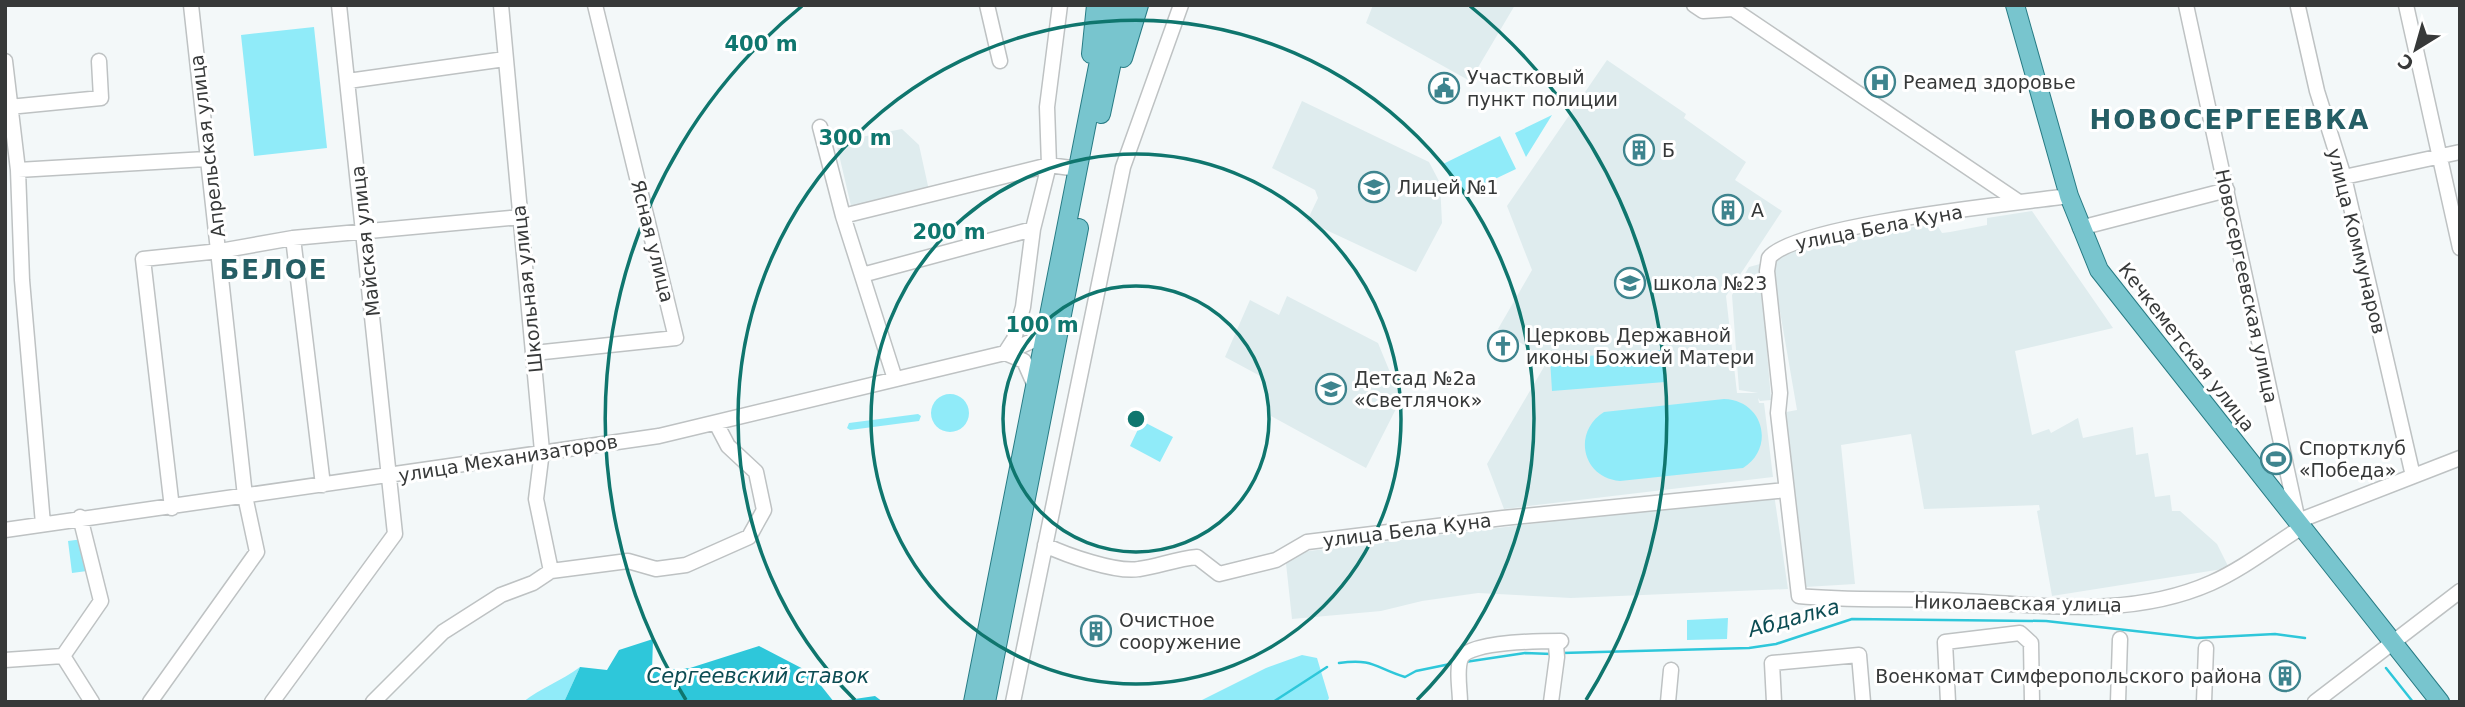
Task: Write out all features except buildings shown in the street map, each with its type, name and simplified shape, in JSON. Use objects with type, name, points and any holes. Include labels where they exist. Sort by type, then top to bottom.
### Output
[{"type":"main road","points":[[1088,114],[1096,5]]},
{"type":"main road","points":[[973,702],[1111,5]]},
{"type":"main road","points":[[986,702],[1096,134],[1124,5]]},
{"type":"main road","points":[[1096,134],[1139,5]]},
{"type":"main road","name":"Кечкеметская улица","points":[[2015,5],[2069,195],[2099,270],[2440,702]]},
{"type":"street","name":"Апрельская улица","points":[[150,702],[257,552],[245,495],[191,5]]},
{"type":"street","name":"Майская улица","points":[[272,702],[395,534],[391,476],[339,5]]},
{"type":"street","name":"Школьная улица","points":[[501,5],[542,451],[536,499],[551,571]]},
{"type":"street","name":"Ясная улица","points":[[534,353],[676,338],[595,5]]},
{"type":"street","points":[[988,5],[1000,61]]},
{"type":"street","points":[[1035,387],[1024,361],[1005,353],[1014,339],[1023,307],[1033,229],[1049,165],[1047,107],[1060,5]]},
{"type":"street","points":[[1013,702],[1123,167],[1181,5]]},
{"type":"street","points":[[1694,5],[1703,11],[1733,9],[2018,202]]},
{"type":"street","name":"Новосергеевская улица","points":[[2186,5],[2300,524]]},
{"type":"street","points":[[2406,5],[2455,209],[2460,248]]},
{"type":"street","name":"улица Коммунаров","points":[[2298,7],[2317,91],[2344,177],[2413,476]]},
{"type":"street","points":[[348,81],[505,59]]},
{"type":"street","points":[[5,61],[18,170],[22,281],[43,524]]},
{"type":"street","points":[[9,107],[101,97],[99,61]]},
{"type":"street","points":[[820,127],[843,216],[895,379]]},
{"type":"street","points":[[2344,177],[2460,152]]},
{"type":"street","points":[[18,170],[206,159]]},
{"type":"street","points":[[843,216],[1049,165],[1078,169]]},
{"type":"street","points":[[2080,228],[2227,190]]},
{"type":"street","name":"улица Бела Куна","points":[[1799,596],[1786,490],[1766,265],[1774,250],[1844,230],[2069,195]]},
{"type":"street","points":[[172,508],[144,259],[220,251],[293,238],[520,217]]},
{"type":"street","points":[[862,275],[1033,229]]},
{"type":"street","points":[[293,238],[323,485]]},
{"type":"street","name":"улица Механизаторов","points":[[5,530],[80,517],[172,508],[245,495],[391,476],[717,425],[1005,353],[1032,341],[1049,319]]},
{"type":"street","points":[[373,702],[453,625],[501,595],[533,583],[551,571],[628,561],[656,569],[679,567],[749,537],[764,510],[756,472],[728,446],[717,425]]},
{"type":"street","points":[[2300,524],[2460,458]]},
{"type":"street","name":"улица Бела Куна","points":[[1045,545],[1080,559],[1137,570],[1173,559],[1197,557],[1219,574],[1276,560],[1307,542],[1503,518],[1786,490]]},
{"type":"street","points":[[63,656],[102,600],[80,517]]},
{"type":"street","name":"Николаевская улица","points":[[1799,596],[1846,600],[1943,600],[2099,608],[2139,604],[2212,583],[2300,524]]},
{"type":"street","points":[[2315,702],[2391,641],[2460,591]]},
{"type":"street","points":[[1948,702],[1945,642],[2020,633],[2031,643],[2032,702]]},
{"type":"street","points":[[2118,702],[2120,639]]},
{"type":"street","points":[[1460,702],[1460,662],[1465,653],[1498,644],[1561,640],[1556,653],[1551,702]]},
{"type":"street","points":[[2204,702],[2206,648]]},
{"type":"street","points":[[1774,702],[1772,663],[1858,655],[1863,702]]},
{"type":"street","points":[[5,660],[63,656]]},
{"type":"street","points":[[63,656],[92,702]]},
{"type":"street","points":[[1668,702],[1671,670]]},
{"type":"shaded area","points":[[1373,5],[1515,5],[1470,81],[1366,23]]},
{"type":"shaded area","points":[[314,27],[327,148],[254,156],[241,35]]},
{"type":"shaded area","name":"школа №23","points":[[1607,60],[1686,114],[1684,118],[1746,162],[1735,180],[1782,211],[1726,296],[1737,393],[1758,393],[1739,390],[1732,295],[1749,267],[1760,264],[1771,400],[1760,401],[1758,398],[1759,403],[1764,403],[1773,477],[1504,509],[1487,464],[1548,360],[1498,329],[1532,270],[1507,206]]},
{"type":"shaded area","name":"Лицей №1","points":[[1302,101],[1429,162],[1440,183],[1442,223],[1416,272],[1307,221],[1318,198],[1315,190],[1272,168]]},
{"type":"shaded area","points":[[1552,115],[1526,157],[1515,133]]},
{"type":"shaded area","points":[[902,129],[919,145],[930,195],[852,210],[836,142]]},
{"type":"shaded area","points":[[1500,136],[1516,169],[1459,196],[1443,164]]},
{"type":"shaded area","points":[[2032,211],[2113,328],[2015,351],[2032,435],[2049,429],[2051,433],[2078,418],[2083,438],[2133,427],[2136,455],[2148,453],[2155,497],[2170,495],[2172,511],[2180,511],[2217,544],[2229,568],[2052,596],[2037,511],[2040,510],[2039,505],[1924,509],[1911,434],[1841,445],[1855,584],[1805,587],[1781,413],[1797,410],[1772,265],[1780,251],[1936,223],[1942,233],[1950,232],[1987,225],[1987,218]]},
{"type":"shaded area","name":"Детсад №2а «Светлячок»","points":[[1287,296],[1378,343],[1401,399],[1366,468],[1271,416],[1264,378],[1225,357],[1250,300],[1279,315]]},
{"type":"shaded area","points":[[1662,350],[1665,382],[1552,391],[1550,359]]},
{"type":"shaded area","points":[[950,394],[963,400],[969,413],[963,426],[950,432],[937,426],[931,413],[937,400]]},
{"type":"shaded area","points":[[1724,399],[1737,401],[1748,407],[1760,426],[1762,437],[1759,449],[1743,468],[1620,481],[1597,472],[1590,463],[1585,442],[1588,431],[1604,412]]},
{"type":"shaded area","points":[[918,414],[921,416],[919,421],[850,430],[847,428],[849,423]]},
{"type":"shaded area","points":[[1142,421],[1173,437],[1160,462],[1130,446]]},
{"type":"shaded area","points":[[1774,494],[1788,589],[1571,598],[1478,593],[1422,601],[1381,611],[1292,619],[1285,554]]},
{"type":"shaded area","points":[[83,539],[87,571],[72,573],[68,541]]},
{"type":"shaded area","points":[[1728,618],[1727,639],[1687,640],[1687,620]]},
{"type":"shaded area","points":[[1302,655],[1317,658],[1329,698],[1327,702],[1198,702],[1266,668]]},
{"type":"shaded area","points":[[580,667],[564,702],[523,702],[566,676]]},
{"type":"water","name":"Сергеевский ставок","points":[[653,639],[652,671],[690,668],[759,646],[811,673],[834,702],[564,702],[580,667],[607,670],[619,650]]},
{"type":"water","points":[[875,696],[883,702],[834,702]]},
{"type":"waterway","name":"Абдалка","points":[[1562,653],[1749,648],[1776,644],[1852,619],[2046,621],[2197,638],[2275,634],[2305,638]]},
{"type":"waterway","name":"Абдалка","points":[[1465,662],[1525,653],[1552,654]]},
{"type":"waterway","name":"Абдалка","points":[[1339,663],[1367,663],[1405,677],[1416,671],[1455,663]]},
{"type":"waterway","name":"Абдалка","points":[[1273,702],[1327,667]]},
{"type":"waterway","name":"Абдалка","points":[[2386,668],[2413,702]]},
{"type":"place","name":"Реамед здоровье","points":[[1880,82]]},
{"type":"place","name":"Участковый пункт полиции","points":[[1444,88]]},
{"type":"place","name":"Б","points":[[1639,150]]},
{"type":"place","name":"Лицей №1","points":[[1374,187]]},
{"type":"place","name":"А","points":[[1728,210]]},
{"type":"place","name":"школа №23","points":[[1630,283]]},
{"type":"place","name":"Церковь Державной иконы Божией Матери","points":[[1503,346]]},
{"type":"place","name":"Детсад №2а «Светлячок»","points":[[1331,389]]},
{"type":"place","name":"Спортклуб «Победа»","points":[[2276,459]]},
{"type":"place","name":"Очистное сооружение","points":[[1096,631]]},
{"type":"place","name":"Военкомат Симферопольского района","points":[[2285,676]]},
{"type":"district","name":"НОВОСЕРГЕЕВКА","points":[[2230,120]]},
{"type":"district","name":"БЕЛОЕ","points":[[274,270]]}]
